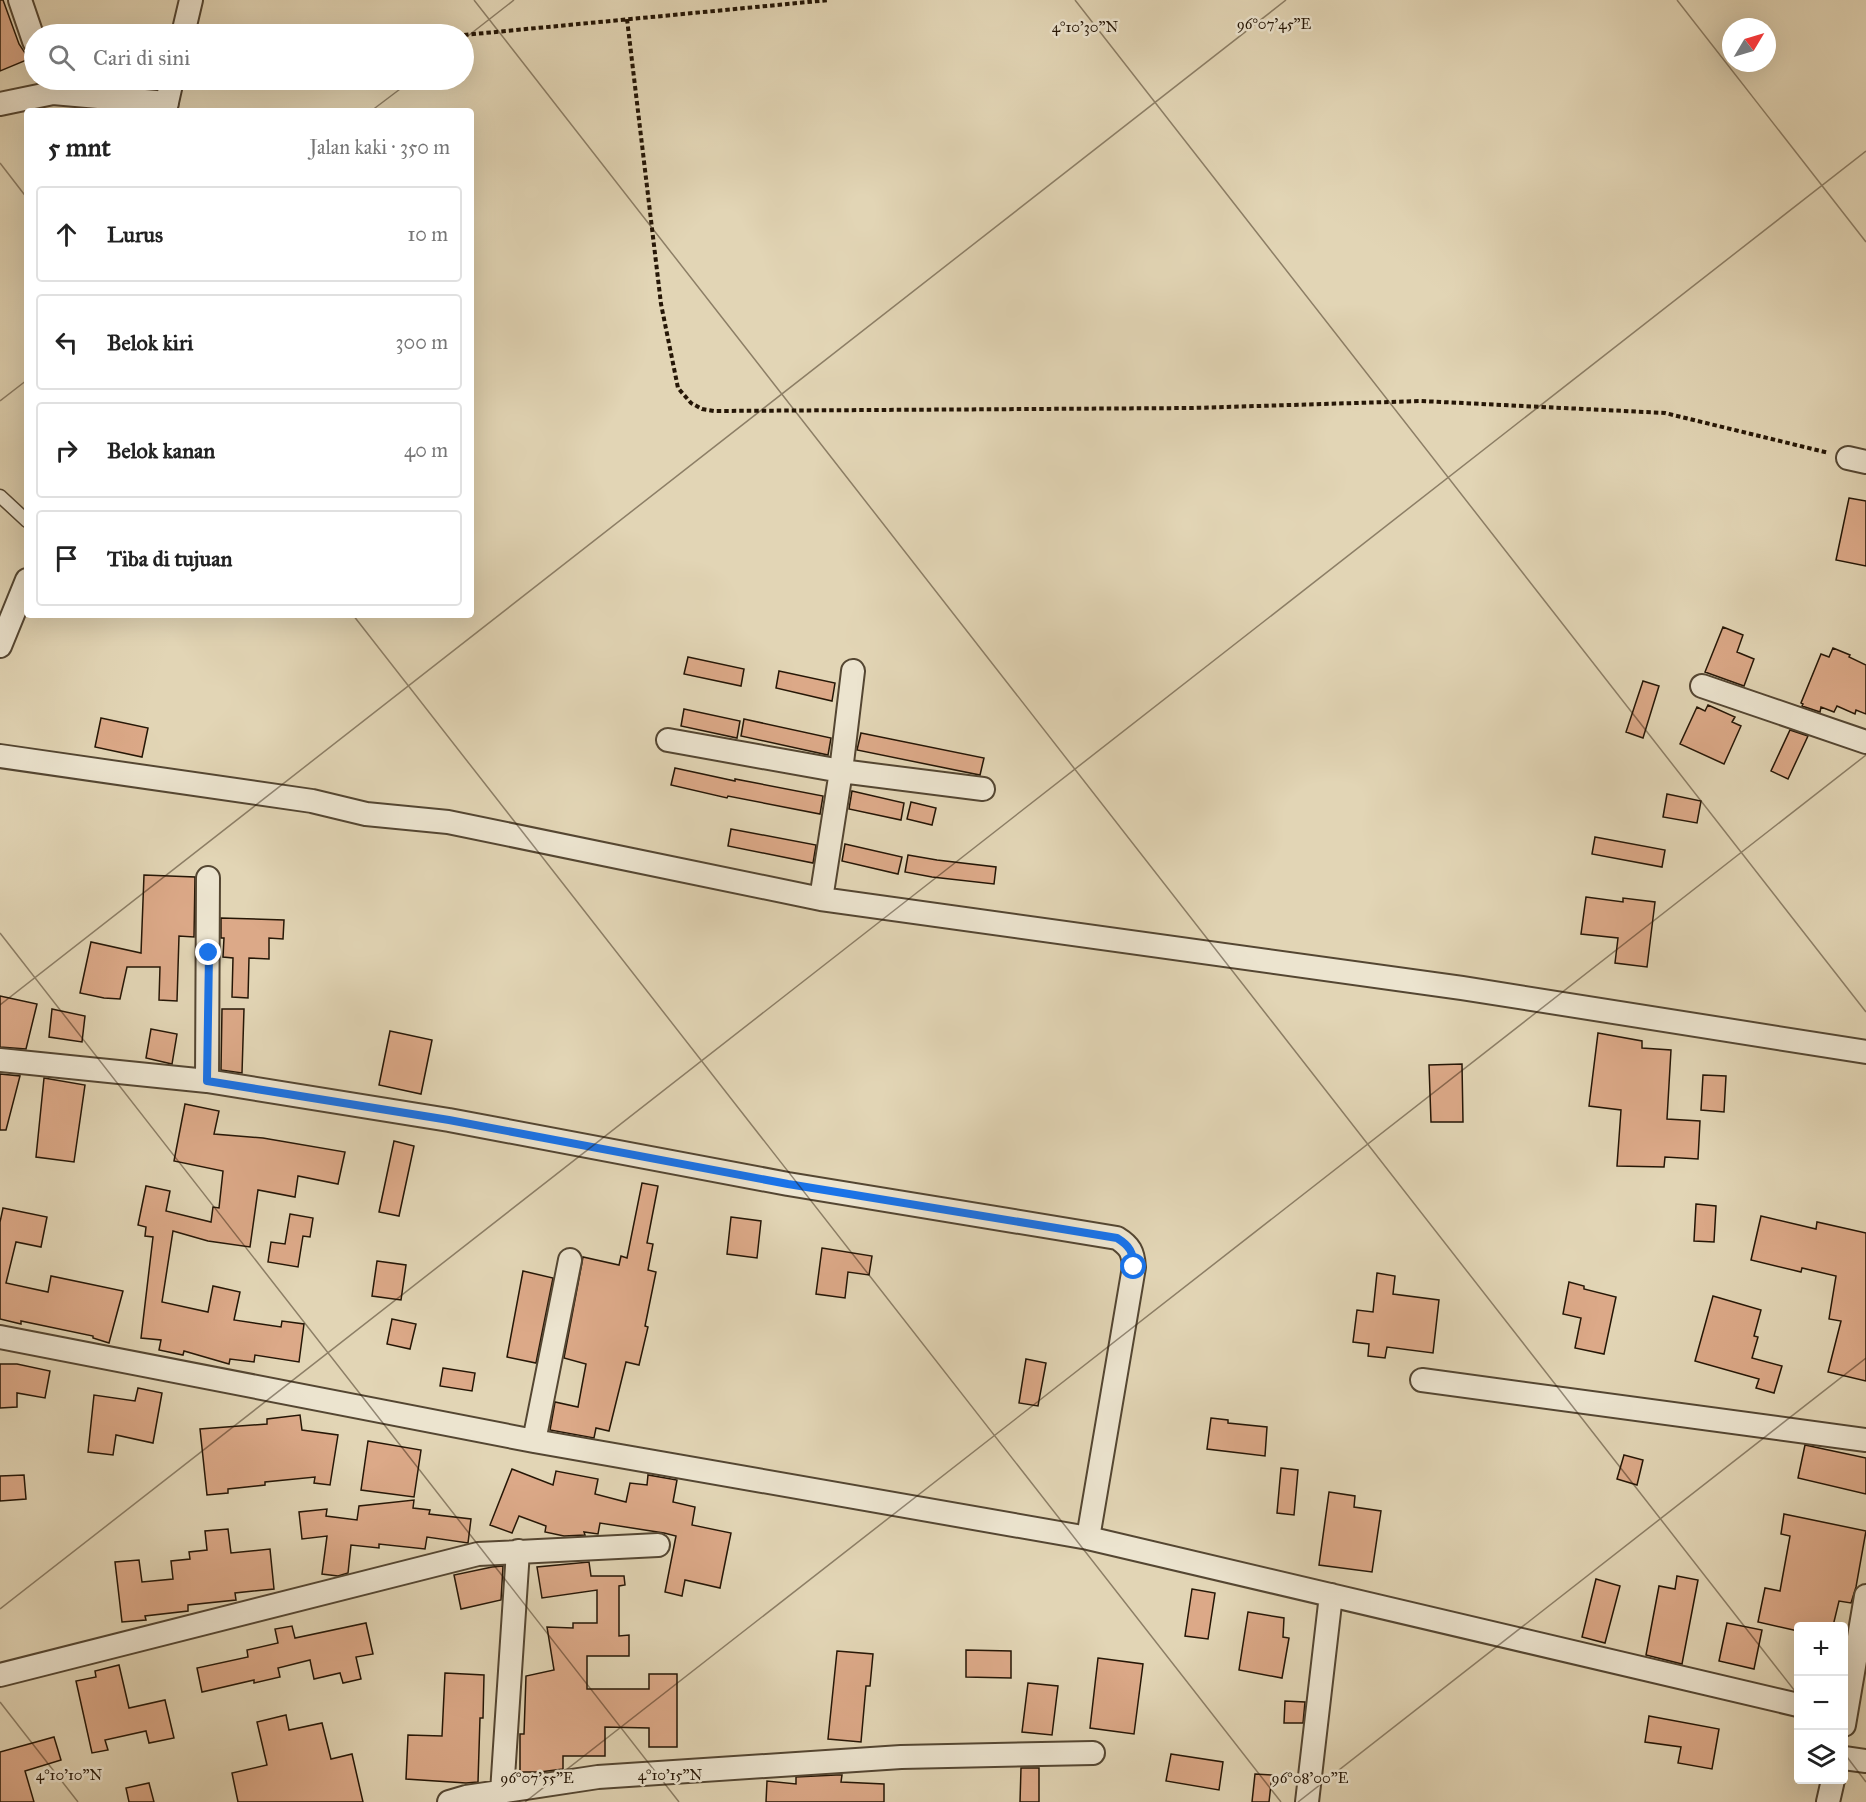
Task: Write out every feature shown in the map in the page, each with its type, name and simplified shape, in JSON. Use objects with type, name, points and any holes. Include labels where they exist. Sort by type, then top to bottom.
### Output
[{"type":"street","points":[[20,0],[28,24]]},
{"type":"street","points":[[185,24],[191,0]]},
{"type":"street","points":[[0,104],[39,90]]},
{"type":"street","points":[[72,90],[166,107],[170,90]]},
{"type":"street","points":[[0,646],[24,587]]},
{"type":"street","points":[[821,899],[841,771],[853,670]]},
{"type":"street","points":[[1702,686],[1866,742]]},
{"type":"street","points":[[668,740],[841,771],[983,789]]},
{"type":"street","points":[[0,756],[312,801],[366,814],[448,822],[821,899],[1462,988],[1866,1052]]},
{"type":"street","points":[[207,1081],[208,879]]},
{"type":"street","points":[[0,1060],[207,1081],[449,1120],[788,1184],[1117,1238],[1128,1245],[1133,1254],[1134,1267],[1088,1538]]},
{"type":"street","points":[[534,1441],[570,1260]]},
{"type":"street","points":[[0,1337],[534,1441],[1088,1538],[1794,1704]]},
{"type":"street","points":[[1422,1380],[1866,1440]]},
{"type":"street","points":[[0,1675],[478,1554],[658,1545]]},
{"type":"street","points":[[502,1792],[518,1551]]},
{"type":"street","points":[[1306,1802],[1331,1596]]},
{"type":"street","points":[[1848,1697],[1866,1596]]},
{"type":"street","points":[[461,1800],[598,1777],[901,1757],[1093,1753]]},
{"type":"street","points":[[1848,1759],[1866,1761]]},
{"type":"street","points":[[1828,1802],[1832,1784]]},
{"type":"lane","points":[[0,496],[24,518]]},
{"type":"path","points":[[474,34],[829,0]]},
{"type":"path","points":[[627,19],[661,304],[678,388],[691,403],[702,409],[726,411],[1192,408],[1421,401],[1665,413],[1857,460]]},
{"type":"building","points":[[0,0],[3,0],[24,52],[24,61],[0,71]]},
{"type":"building","points":[[1849,498],[1866,501],[1866,566],[1836,560]]},
{"type":"building","points":[[1723,627],[1743,635],[1737,652],[1754,659],[1744,686],[1705,672]]},
{"type":"building","points":[[1833,648],[1866,665],[1866,714],[1856,710],[1855,714],[1837,706],[1834,712],[1821,707],[1820,712],[1802,706],[1801,703],[1821,654],[1829,657]]},
{"type":"building","points":[[688,657],[744,669],[741,686],[684,674]]},
{"type":"building","points":[[779,671],[835,683],[832,701],[776,688]]},
{"type":"building","points":[[1643,681],[1659,686],[1643,738],[1626,732]]},
{"type":"building","points":[[1708,705],[1735,717],[1732,722],[1741,726],[1724,764],[1680,744],[1697,707],[1705,711]]},
{"type":"building","points":[[684,709],[740,721],[737,738],[681,726]]},
{"type":"building","points":[[101,718],[148,728],[142,757],[95,747]]},
{"type":"building","points":[[744,719],[831,738],[828,755],[741,736]]},
{"type":"building","points":[[1790,730],[1808,736],[1788,779],[1771,771]]},
{"type":"building","points":[[861,733],[984,758],[980,775],[857,750]]},
{"type":"building","points":[[675,768],[823,796],[820,814],[728,796],[727,798],[671,785]]},
{"type":"building","points":[[852,791],[904,803],[901,820],[849,809]]},
{"type":"building","points":[[1667,794],[1701,801],[1697,823],[1663,817]]},
{"type":"building","points":[[911,802],[936,808],[932,825],[907,819]]},
{"type":"building","points":[[731,829],[816,845],[813,863],[728,846]]},
{"type":"building","points":[[1595,837],[1665,850],[1662,867],[1592,854]]},
{"type":"building","points":[[845,844],[902,857],[898,874],[842,861]]},
{"type":"building","points":[[908,855],[996,867],[994,884],[905,872]]},
{"type":"building","points":[[144,875],[195,877],[194,937],[179,936],[177,1001],[159,1000],[160,967],[127,967],[120,999],[80,993],[91,942],[141,953]]},
{"type":"building","points":[[1586,897],[1623,902],[1623,898],[1655,902],[1647,967],[1615,963],[1618,938],[1581,934]]},
{"type":"building","points":[[221,918],[284,920],[283,939],[269,938],[269,959],[249,958],[248,998],[232,997],[233,958],[223,957],[224,938],[221,938]]},
{"type":"building","points":[[0,996],[37,1004],[26,1049],[0,1047]]},
{"type":"building","points":[[52,1009],[85,1016],[82,1042],[49,1037]]},
{"type":"building","points":[[222,1009],[244,1009],[242,1073],[221,1070]]},
{"type":"building","points":[[151,1029],[177,1034],[172,1064],[146,1058]]},
{"type":"building","points":[[390,1031],[432,1040],[421,1094],[379,1085]]},
{"type":"building","points":[[1598,1033],[1642,1041],[1642,1048],[1671,1050],[1667,1119],[1700,1121],[1698,1159],[1665,1157],[1664,1167],[1617,1166],[1621,1110],[1589,1106]]},
{"type":"building","points":[[1462,1064],[1463,1122],[1431,1122],[1429,1065]]},
{"type":"building","points":[[0,1074],[20,1076],[6,1130],[0,1130]]},
{"type":"building","points":[[1703,1075],[1726,1076],[1724,1112],[1701,1110]]},
{"type":"building","points":[[44,1078],[85,1085],[74,1162],[36,1157]]},
{"type":"building","points":[[185,1104],[219,1111],[214,1134],[263,1138],[345,1152],[338,1184],[298,1176],[295,1197],[258,1190],[250,1247],[208,1241],[173,1231],[162,1302],[208,1312],[213,1286],[240,1292],[234,1320],[281,1327],[282,1321],[304,1324],[299,1362],[255,1355],[254,1362],[230,1359],[229,1364],[184,1351],[183,1355],[159,1350],[161,1340],[141,1338],[153,1237],[145,1236],[146,1227],[138,1225],[146,1186],[170,1191],[166,1211],[211,1222],[213,1207],[219,1208],[223,1171],[174,1161]]},
{"type":"building","points":[[394,1141],[414,1146],[399,1216],[379,1212]]},
{"type":"building","points":[[642,1183],[658,1186],[647,1243],[653,1244],[648,1270],[656,1272],[645,1326],[648,1327],[639,1365],[626,1362],[609,1431],[596,1428],[594,1438],[550,1430],[555,1402],[578,1407],[586,1364],[564,1358],[583,1257],[619,1265],[621,1256],[627,1258]]},
{"type":"building","points":[[1696,1204],[1716,1206],[1714,1242],[1694,1241]]},
{"type":"building","points":[[3,1208],[47,1217],[41,1247],[16,1242],[6,1283],[48,1292],[51,1276],[123,1291],[109,1343],[93,1338],[93,1336],[21,1321],[21,1324],[0,1319],[0,1222]]},
{"type":"building","points":[[290,1214],[313,1218],[310,1237],[303,1236],[298,1267],[268,1262],[271,1242],[285,1244]]},
{"type":"building","points":[[1761,1216],[1816,1229],[1817,1222],[1866,1233],[1866,1381],[1828,1372],[1841,1321],[1829,1319],[1836,1276],[1802,1268],[1801,1272],[1751,1260]]},
{"type":"building","points":[[731,1217],[761,1221],[757,1258],[727,1254]]},
{"type":"building","points":[[822,1248],[872,1256],[869,1275],[848,1272],[845,1298],[816,1294]]},
{"type":"building","points":[[377,1261],[406,1265],[401,1300],[372,1296]]},
{"type":"building","points":[[523,1271],[553,1278],[536,1363],[507,1357]]},
{"type":"building","points":[[1377,1273],[1395,1276],[1393,1294],[1439,1300],[1433,1353],[1387,1347],[1385,1358],[1368,1356],[1369,1344],[1353,1342],[1357,1310],[1373,1312]]},
{"type":"building","points":[[1569,1282],[1584,1286],[1584,1289],[1616,1297],[1604,1354],[1575,1348],[1581,1318],[1563,1314]]},
{"type":"building","points":[[1713,1296],[1761,1310],[1754,1336],[1758,1337],[1752,1358],[1782,1366],[1774,1393],[1756,1388],[1759,1379],[1695,1361]]},
{"type":"building","points":[[392,1319],[416,1324],[410,1349],[387,1344]]},
{"type":"building","points":[[1026,1359],[1046,1363],[1038,1406],[1019,1403]]},
{"type":"building","points":[[0,1364],[17,1364],[50,1371],[45,1398],[17,1393],[17,1407],[0,1408]]},
{"type":"building","points":[[443,1368],[475,1373],[472,1391],[440,1386]]},
{"type":"building","points":[[138,1388],[162,1393],[153,1443],[116,1435],[113,1455],[88,1452],[94,1395],[135,1401]]},
{"type":"building","points":[[300,1415],[302,1430],[338,1435],[330,1485],[314,1483],[315,1477],[265,1482],[265,1485],[228,1489],[228,1493],[207,1495],[200,1429],[267,1424],[267,1419]]},
{"type":"building","points":[[1211,1418],[1228,1420],[1228,1423],[1267,1427],[1265,1456],[1207,1449]]},
{"type":"building","points":[[368,1441],[421,1450],[414,1497],[361,1490]]},
{"type":"building","points":[[1805,1445],[1866,1458],[1866,1494],[1798,1478]]},
{"type":"building","points":[[1624,1455],[1643,1460],[1637,1485],[1617,1479]]},
{"type":"building","points":[[1281,1468],[1298,1470],[1294,1515],[1277,1513]]},
{"type":"building","points":[[512,1469],[553,1485],[556,1471],[598,1479],[595,1494],[626,1502],[630,1483],[647,1485],[648,1475],[677,1480],[673,1502],[695,1507],[692,1525],[731,1533],[720,1588],[685,1580],[682,1596],[665,1592],[676,1536],[600,1523],[598,1534],[584,1532],[585,1535],[564,1536],[545,1532],[546,1526],[519,1516],[512,1533],[490,1525]]},
{"type":"building","points":[[24,1475],[26,1499],[0,1501],[0,1476]]},
{"type":"building","points":[[1329,1492],[1355,1496],[1354,1507],[1381,1511],[1372,1572],[1319,1565]]},
{"type":"building","points":[[414,1500],[413,1508],[430,1510],[429,1514],[471,1519],[468,1543],[427,1537],[425,1549],[379,1544],[379,1548],[351,1545],[348,1573],[338,1576],[322,1574],[327,1536],[302,1539],[299,1512],[327,1509],[326,1516],[357,1520],[359,1506]]},
{"type":"building","points":[[1784,1514],[1866,1531],[1851,1603],[1839,1601],[1834,1622],[1794,1622],[1794,1630],[1758,1622],[1765,1588],[1780,1591],[1790,1536],[1781,1534]]},
{"type":"building","points":[[228,1529],[231,1553],[270,1549],[274,1589],[235,1593],[236,1600],[188,1605],[188,1611],[145,1616],[146,1620],[122,1622],[115,1562],[139,1560],[142,1582],[173,1579],[171,1561],[190,1559],[189,1552],[207,1550],[205,1531]]},
{"type":"building","points":[[589,1562],[591,1576],[624,1576],[625,1585],[619,1586],[619,1636],[629,1635],[629,1656],[587,1656],[587,1689],[649,1689],[649,1674],[677,1674],[677,1747],[649,1747],[649,1728],[605,1727],[605,1756],[563,1756],[563,1769],[520,1772],[520,1734],[524,1734],[526,1676],[554,1670],[547,1627],[573,1628],[573,1623],[597,1623],[597,1590],[542,1598],[537,1567]]},
{"type":"building","points":[[503,1566],[501,1600],[461,1609],[454,1575]]},
{"type":"building","points":[[1677,1576],[1698,1580],[1682,1664],[1646,1655],[1659,1586],[1675,1589]]},
{"type":"building","points":[[1596,1579],[1620,1586],[1605,1643],[1582,1637]]},
{"type":"building","points":[[1192,1589],[1215,1593],[1208,1639],[1185,1636]]},
{"type":"building","points":[[1248,1612],[1284,1618],[1283,1637],[1289,1638],[1282,1678],[1239,1670]]},
{"type":"building","points":[[366,1623],[373,1654],[356,1657],[361,1679],[343,1683],[340,1673],[314,1679],[310,1660],[278,1668],[280,1677],[254,1683],[254,1680],[202,1692],[197,1668],[248,1657],[247,1650],[278,1643],[275,1629],[292,1626],[295,1638]]},
{"type":"building","points":[[1727,1623],[1762,1630],[1754,1669],[1719,1661]]},
{"type":"building","points":[[966,1650],[1011,1651],[1011,1678],[966,1677]]},
{"type":"building","points":[[837,1651],[873,1654],[870,1686],[866,1686],[861,1742],[828,1739]]},
{"type":"building","points":[[1098,1658],[1143,1664],[1134,1734],[1090,1728]]},
{"type":"building","points":[[119,1665],[129,1708],[165,1700],[174,1738],[149,1743],[146,1731],[105,1740],[108,1750],[92,1753],[76,1681],[96,1677],[95,1671]]},
{"type":"building","points":[[445,1673],[484,1675],[478,1782],[406,1779],[408,1735],[442,1736]]},
{"type":"building","points":[[1028,1683],[1058,1686],[1052,1735],[1022,1732]]},
{"type":"building","points":[[1285,1701],[1305,1702],[1303,1723],[1284,1723]]},
{"type":"building","points":[[286,1715],[289,1730],[322,1723],[331,1759],[352,1754],[363,1802],[238,1802],[232,1773],[267,1765],[257,1722]]},
{"type":"building","points":[[1649,1716],[1719,1729],[1712,1769],[1678,1763],[1681,1747],[1645,1742]]},
{"type":"building","points":[[54,1737],[61,1760],[25,1771],[34,1802],[0,1802],[0,1752]]},
{"type":"building","points":[[1171,1754],[1223,1762],[1219,1790],[1166,1781]]},
{"type":"building","points":[[1021,1768],[1039,1768],[1039,1802],[1020,1802]]},
{"type":"building","points":[[1255,1774],[1272,1775],[1269,1802],[1252,1802]]},
{"type":"building","points":[[842,1775],[841,1782],[884,1784],[884,1802],[766,1802],[767,1781],[796,1784],[796,1777]]},
{"type":"building","points":[[149,1783],[154,1802],[129,1802],[126,1788]]},
{"type":"route","points":[[209,953],[207,1081],[449,1120],[788,1184],[1117,1238],[1128,1245],[1133,1254],[1134,1267]]}]
